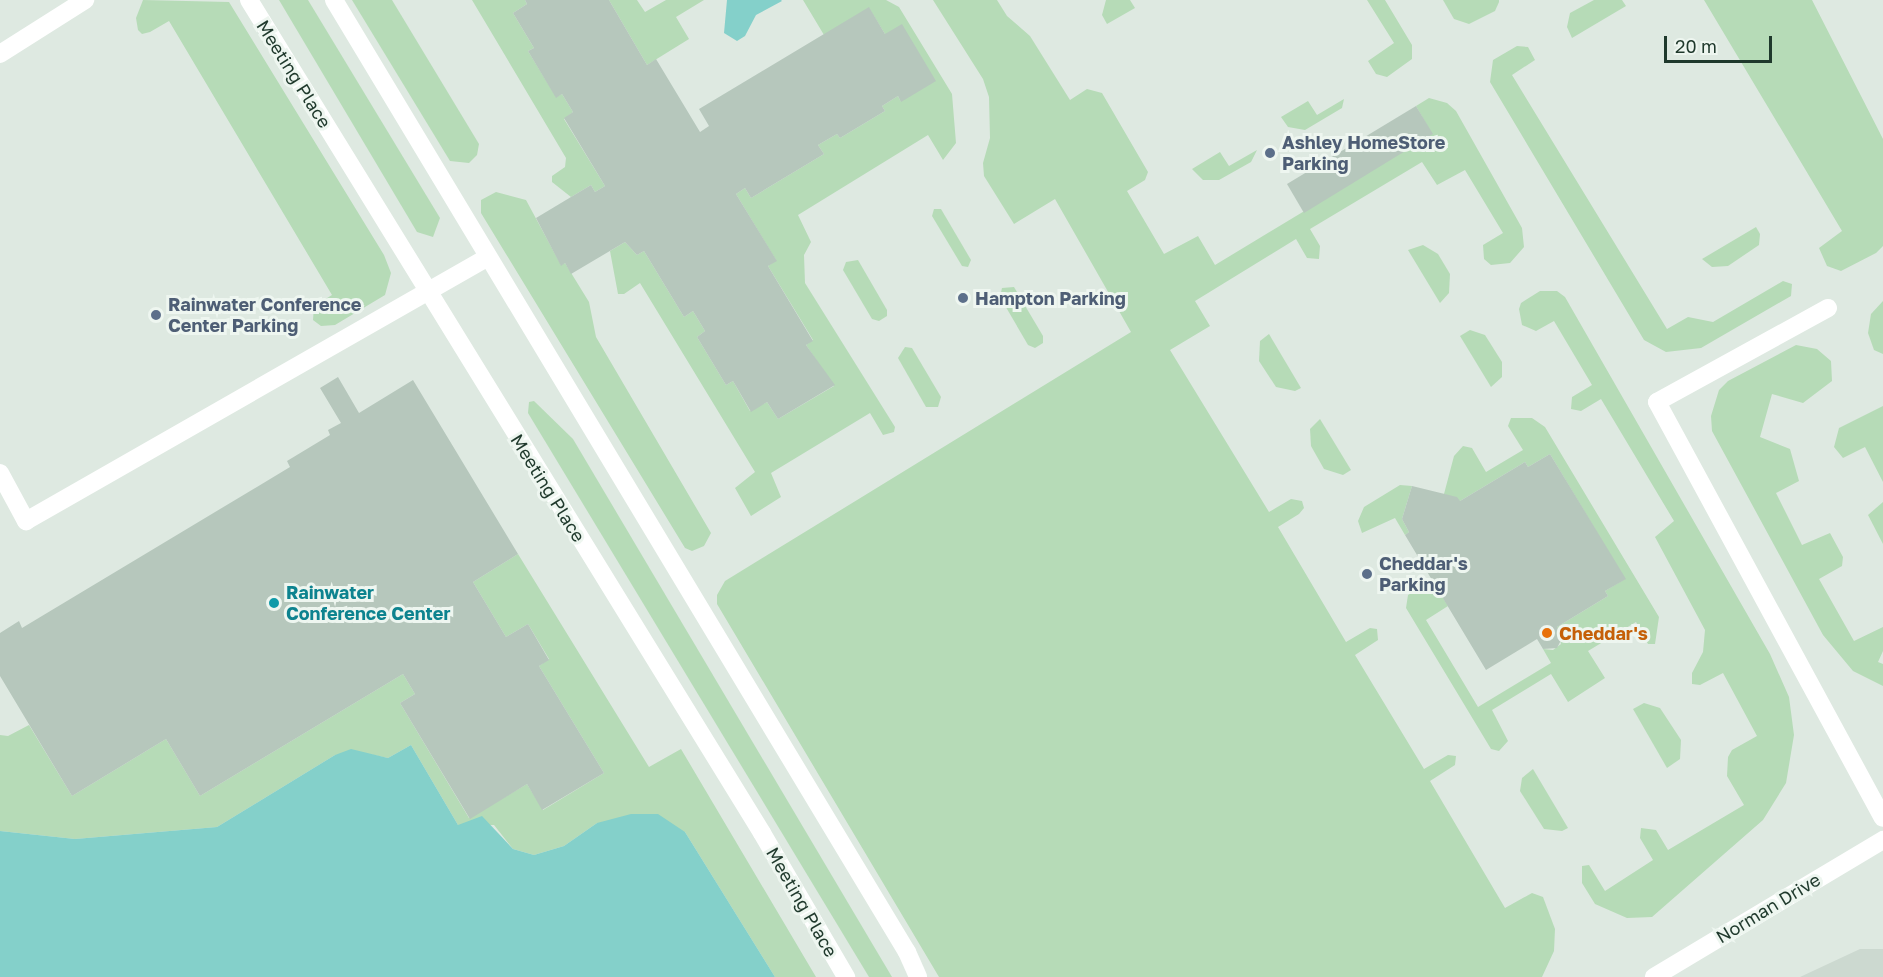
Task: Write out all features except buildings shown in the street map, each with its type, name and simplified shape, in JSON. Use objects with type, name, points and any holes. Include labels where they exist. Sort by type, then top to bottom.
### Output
[{"type":"street","points":[[0,54],[85,0]]},
{"type":"street","name":"Meeting Place","points":[[249,0],[762,833],[846,977]]},
{"type":"street","points":[[334,0],[907,952],[918,977]]},
{"type":"street","points":[[0,473],[26,522],[429,293],[488,257]]},
{"type":"street","points":[[1828,308],[1657,402],[1883,818]]},
{"type":"street","name":"Norman Drive","points":[[1654,977],[1883,840]]},
{"type":"shaded area","points":[[1860,949],[1883,949],[1883,977],[1800,977]]},
{"type":"green space","points":[[143,0],[229,2],[384,255],[391,273],[385,295],[335,325],[321,326],[313,320],[314,306],[332,295],[169,21],[150,32],[142,34],[138,30],[136,18]]},
{"type":"green space","points":[[279,0],[308,0],[440,218],[433,237],[417,232]]},
{"type":"green space","points":[[352,0],[392,0],[479,144],[477,155],[469,163],[450,161]]},
{"type":"green space","points":[[472,0],[525,0],[527,4],[513,13],[534,48],[528,51],[556,97],[562,94],[573,112],[564,119],[605,186],[595,192],[591,185],[571,197],[552,182],[552,176],[565,167],[566,158]]},
{"type":"green space","points":[[609,0],[637,0],[645,12],[666,0],[704,0],[676,17],[689,39],[647,65]]},
{"type":"green space","points":[[803,0],[886,0],[899,7],[952,94],[956,143],[943,160],[928,135],[798,215],[811,242],[804,255],[805,283],[895,427],[894,432],[883,435],[870,413],[771,473],[781,497],[751,516],[735,488],[755,472],[640,283],[624,294],[618,294],[610,251],[625,242],[637,255],[644,251],[684,317],[693,311],[705,331],[697,337],[726,385],[733,381],[750,411],[767,402],[778,419],[834,386],[806,345],[813,340],[768,266],[776,260],[736,194],[745,188],[751,198],[824,154],[818,145],[837,134],[840,138],[885,111],[882,106],[898,96],[901,102],[885,34],[869,8],[824,35]]},
{"type":"green space","points":[[933,0],[997,0],[1007,16],[1030,36],[1070,100],[1087,89],[1102,93],[1148,172],[1145,180],[1127,191],[1164,254],[1198,236],[1215,265],[1432,134],[1416,106],[1429,98],[1447,103],[1456,111],[1522,228],[1524,247],[1510,263],[1491,265],[1484,259],[1483,245],[1503,233],[1465,170],[1437,185],[1422,162],[1310,229],[1320,246],[1319,259],[1307,258],[1296,239],[1195,301],[1210,326],[1170,350],[1269,512],[1291,499],[1302,501],[1304,508],[1299,514],[1278,527],[1346,642],[1370,628],[1377,629],[1378,640],[1355,655],[1424,769],[1448,755],[1456,756],[1455,765],[1430,781],[1505,908],[1532,893],[1543,897],[1555,929],[1554,951],[1542,977],[939,977],[717,604],[717,595],[725,581],[1131,332],[1055,199],[1014,224],[984,176],[983,163],[990,138],[989,97],[983,79]]},
{"type":"green space","points":[[1106,0],[1130,0],[1135,8],[1107,24],[1102,15]]},
{"type":"green space","points":[[1367,0],[1385,0],[1412,45],[1412,59],[1387,77],[1376,74],[1368,61],[1394,43]]},
{"type":"green space","points":[[1443,0],[1499,0],[1499,2],[1495,11],[1469,24],[1454,19]]},
{"type":"green space","points":[[1594,0],[1622,0],[1626,6],[1572,38],[1567,27],[1570,13]]},
{"type":"green space","points":[[1704,0],[1812,0],[1883,139],[1883,246],[1876,253],[1841,271],[1827,266],[1819,248],[1842,231]]},
{"type":"green space","points":[[1517,46],[1528,47],[1535,60],[1512,75],[1667,329],[1688,317],[1713,322],[1783,281],[1792,284],[1791,296],[1701,348],[1666,352],[1644,340],[1490,82],[1493,60]]},
{"type":"green space","points":[[1344,99],[1342,108],[1305,130],[1288,127],[1281,117],[1308,101],[1317,115]]},
{"type":"green space","points":[[1257,150],[1251,162],[1219,180],[1203,180],[1192,169],[1220,152],[1229,166]]},
{"type":"green space","points":[[496,192],[526,200],[561,265],[565,263],[589,302],[596,337],[711,533],[704,546],[692,551],[685,548],[481,213],[481,200]]},
{"type":"green space","points":[[934,209],[941,209],[971,260],[968,267],[962,266],[932,216]]},
{"type":"green space","points":[[1756,227],[1760,234],[1759,245],[1728,266],[1712,267],[1702,259]]},
{"type":"green space","points":[[1423,245],[1438,254],[1450,274],[1449,293],[1440,303],[1408,250]]},
{"type":"green space","points":[[858,260],[887,310],[887,316],[879,321],[872,319],[843,270],[846,262]]},
{"type":"green space","points":[[1014,287],[1043,336],[1043,343],[1035,348],[1028,345],[1000,297],[1002,288]]},
{"type":"green space","points":[[1540,291],[1557,291],[1565,297],[1770,654],[1789,697],[1794,735],[1786,783],[1763,820],[1652,917],[1627,918],[1595,904],[1582,883],[1582,866],[1589,865],[1605,891],[1653,860],[1640,838],[1641,828],[1656,830],[1668,850],[1744,805],[1727,776],[1728,757],[1732,750],[1757,736],[1723,673],[1700,685],[1692,684],[1692,673],[1703,652],[1705,630],[1655,537],[1674,521],[1601,399],[1581,411],[1571,409],[1572,397],[1592,385],[1554,321],[1536,331],[1522,325],[1519,309],[1521,303]]},
{"type":"green space","points":[[1883,301],[1883,354],[1874,350],[1868,333],[1871,314]]},
{"type":"green space","points":[[1470,330],[1485,335],[1502,362],[1502,377],[1491,387],[1460,336]]},
{"type":"green space","points":[[1269,334],[1301,388],[1295,391],[1276,387],[1259,361],[1260,341]]},
{"type":"green space","points":[[1796,345],[1817,349],[1831,361],[1832,381],[1803,403],[1772,394],[1760,437],[1790,449],[1799,481],[1776,493],[1802,545],[1830,533],[1843,557],[1842,566],[1819,579],[1854,641],[1883,627],[1883,651],[1878,662],[1883,664],[1883,686],[1853,671],[1823,635],[1712,431],[1711,416],[1719,390],[1728,381]]},
{"type":"green space","points":[[905,347],[912,348],[941,397],[938,407],[926,407],[898,358]]},
{"type":"green space","points":[[534,401],[573,439],[892,977],[869,977],[528,413],[529,402]]},
{"type":"green space","points":[[1883,406],[1883,482],[1865,447],[1843,458],[1834,447],[1839,428]]},
{"type":"green space","points":[[1511,418],[1532,418],[1545,427],[1659,617],[1655,644],[1648,644],[1636,622],[1588,651],[1605,678],[1568,702],[1551,674],[1492,710],[1508,741],[1499,751],[1491,749],[1406,608],[1408,595],[1432,580],[1448,606],[1426,620],[1478,707],[1551,663],[1543,649],[1553,650],[1561,644],[1557,627],[1608,596],[1605,591],[1625,579],[1550,454],[1528,467],[1525,462],[1460,501],[1444,494],[1454,456],[1463,446],[1472,448],[1486,472],[1523,450],[1508,426]]},
{"type":"green space","points":[[1320,419],[1351,470],[1343,475],[1324,469],[1311,446],[1310,429]]},
{"type":"green space","points":[[1400,485],[1412,486],[1402,519],[1409,532],[1405,535],[1395,518],[1362,533],[1358,521],[1364,507]]},
{"type":"green space","points":[[1883,502],[1883,544],[1868,515]]},
{"type":"green space","points":[[518,554],[649,767],[681,749],[816,977],[775,977],[685,832],[597,823],[564,846],[534,855],[513,849],[494,825],[458,825],[411,745],[388,758],[364,753],[335,755],[217,827],[75,839],[0,831],[0,735],[8,736],[29,725],[72,796],[166,739],[200,796],[403,674],[415,694],[400,703],[469,818],[527,784],[543,810],[604,773],[539,666],[549,659],[528,624],[506,637],[473,582]]},
{"type":"green space","points":[[1644,703],[1660,708],[1681,740],[1680,759],[1667,768],[1633,709]]},
{"type":"green space","points":[[1533,769],[1568,828],[1562,831],[1544,829],[1520,791],[1522,778]]},
{"type":"water","points":[[727,0],[782,1],[756,15],[745,36],[737,41],[724,33]]},
{"type":"water","points":[[411,745],[458,825],[482,816],[513,849],[534,855],[564,846],[597,823],[631,814],[658,814],[685,832],[775,977],[0,977],[0,831],[75,839],[217,827],[335,755],[351,749],[388,758]]},
{"type":"place","name":"Ashley HomeStore Parking","points":[[1270,153]]},
{"type":"place","name":"Hampton Parking","points":[[963,298]]},
{"type":"place","name":"Rainwater Conference Center Parking","points":[[156,315]]},
{"type":"place","name":"Cheddar's Parking","points":[[1367,574]]},
{"type":"place","name":"Rainwater Conference Center","points":[[274,603]]},
{"type":"place","name":"Cheddar's","points":[[1547,633]]}]
